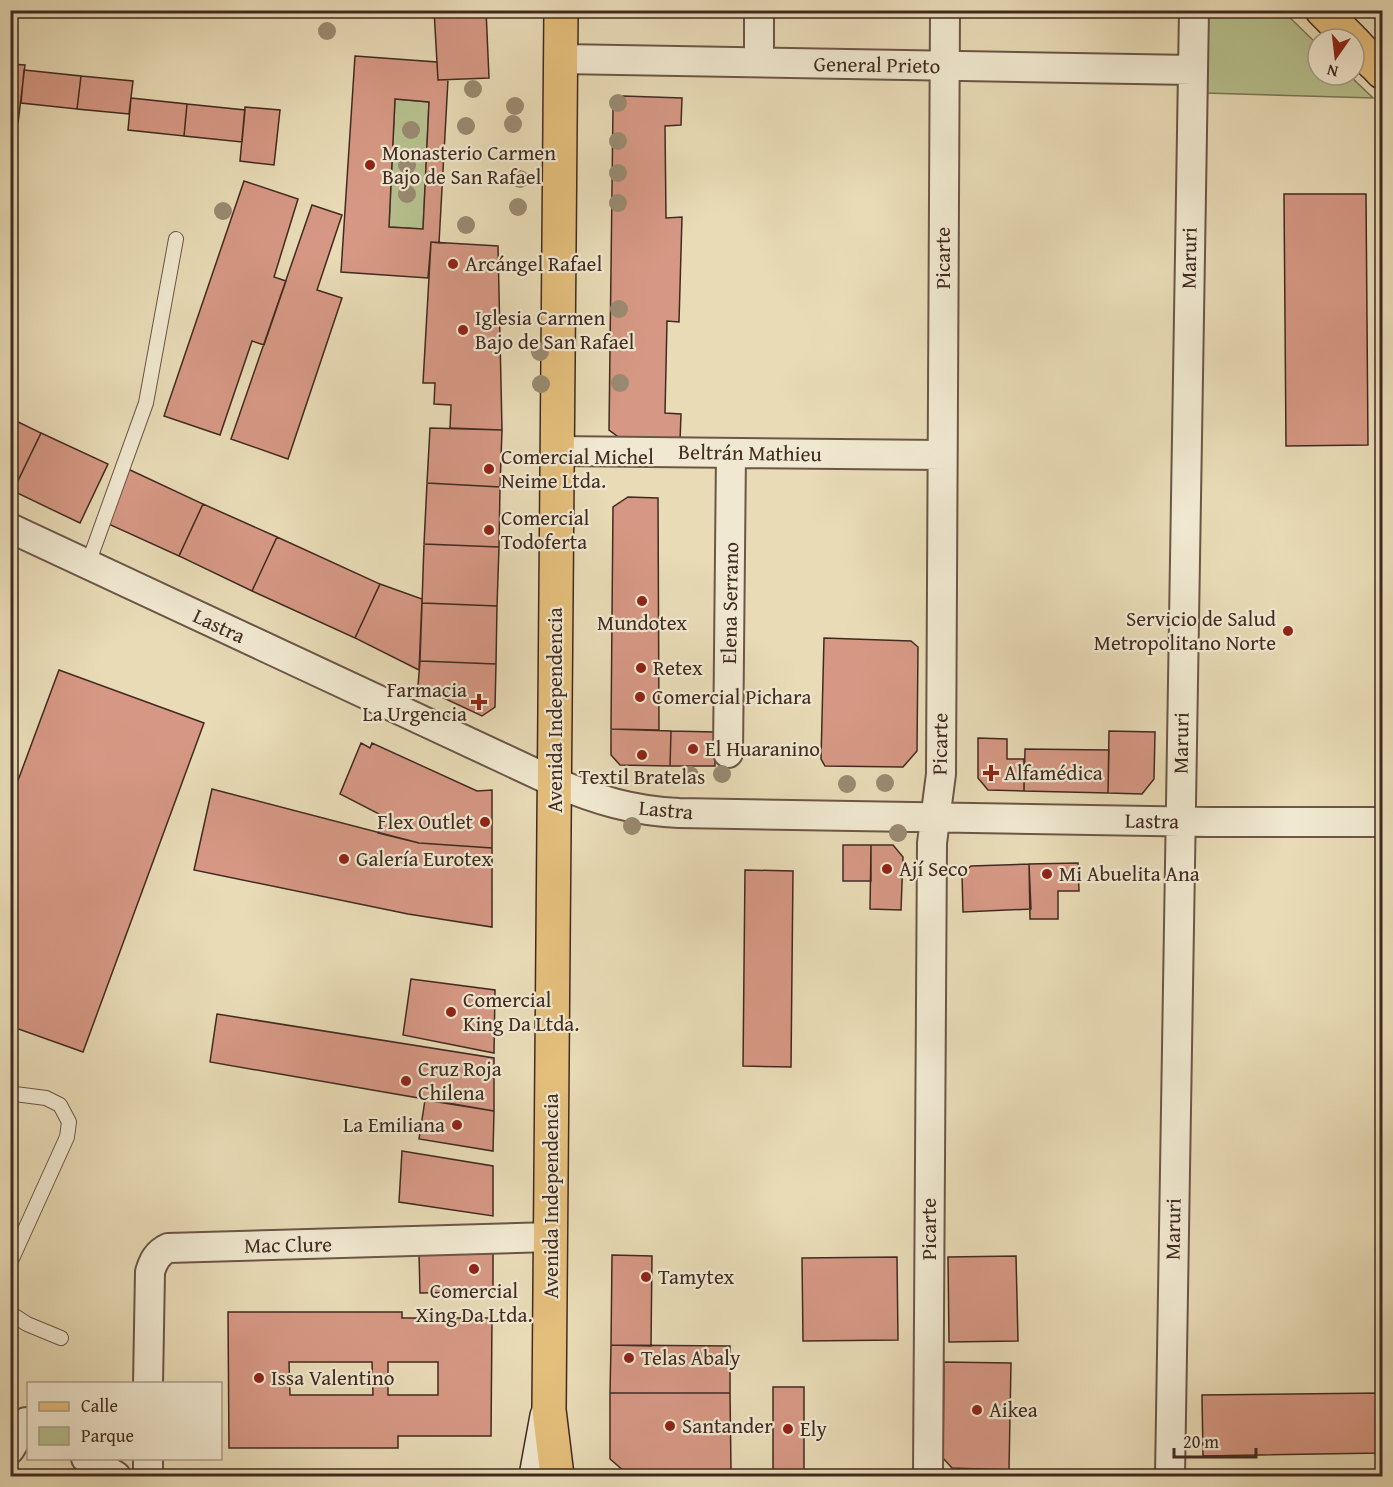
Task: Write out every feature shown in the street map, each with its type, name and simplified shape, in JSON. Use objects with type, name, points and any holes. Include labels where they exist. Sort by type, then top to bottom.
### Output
[{"type":"main road","name":"Avenida Independencia","points":[[557,1476],[549,1410],[561,10]]},
{"type":"main road","points":[[1322,10],[1339,27]]},
{"type":"street","points":[[759,10],[759,62]]},
{"type":"street","name":"Picarte","points":[[928,1476],[932,855],[941,774],[945,10]]},
{"type":"street","name":"Maruri","points":[[1170,1476],[1194,10]]},
{"type":"street","name":"General Prieto","points":[[561,59],[1193,70]]},
{"type":"street","name":"Beltrán Mathieu","points":[[557,451],[942,455]]},
{"type":"street","name":"Elena Serrano","points":[[728,753],[731,453]]},
{"type":"street","name":"Lastra","points":[[10,528],[554,782],[606,802],[659,812],[1179,821],[1383,822]]},
{"type":"street","name":"Mac Clure","points":[[148,1382],[150,1272],[156,1257],[168,1248],[550,1237]]},
{"type":"street","name":"Avenida Independencia","points":[[536,1476],[549,1410]]},
{"type":"street","points":[[10,1449],[22,1419]]},
{"type":"street","points":[[89,1460],[116,1476]]},
{"type":"street","points":[[148,1460],[148,1476]]},
{"type":"lane","points":[[87,564],[146,403],[176,239]]},
{"type":"lane","points":[[10,1099],[15,1094],[46,1098],[60,1105],[69,1122],[67,1137],[10,1263]]},
{"type":"lane","points":[[10,1313],[27,1324],[61,1338]]},
{"type":"green space","points":[[1282,10],[1306,33],[1306,87],[1362,87],[1373,98],[1205,93],[1206,11]]},
{"type":"green space","points":[[395,99],[429,102],[423,229],[389,227]]},
{"type":"building","points":[[434,10],[486,10],[489,78],[438,80]]},
{"type":"building","name":"Monasterio Carmen Bajo de San Rafael","points":[[355,56],[437,62],[438,80],[448,80],[439,243],[431,242],[428,278],[341,272]],"holes":[[[395,99],[429,102],[423,229],[389,227]]]},
{"type":"building","points":[[10,64],[25,65],[18,123],[10,122]]},
{"type":"building","points":[[24,70],[81,76],[77,109],[21,103]]},
{"type":"building","points":[[81,76],[133,81],[129,114],[77,109]]},
{"type":"building","points":[[623,96],[682,98],[681,125],[665,126],[666,218],[682,217],[679,322],[667,321],[665,413],[681,414],[680,441],[624,441],[609,430],[613,108]]},
{"type":"building","points":[[131,98],[187,104],[184,136],[128,130]]},
{"type":"building","points":[[187,104],[245,110],[242,142],[184,136]]},
{"type":"building","points":[[245,107],[280,110],[274,165],[240,161]]},
{"type":"building","points":[[244,181],[298,199],[274,277],[286,281],[264,345],[252,341],[220,435],[164,416]]},
{"type":"building","points":[[1284,194],[1366,194],[1368,445],[1286,446]]},
{"type":"building","points":[[312,205],[342,215],[317,290],[342,298],[288,459],[231,439]]},
{"type":"building","name":"Iglesia Carmen Bajo de San Rafael","points":[[431,242],[498,246],[502,430],[450,428],[451,405],[434,404],[435,383],[423,383]]},
{"type":"building","points":[[10,418],[41,433],[13,491],[10,490]]},
{"type":"building","points":[[430,428],[502,430],[500,487],[427,483]]},
{"type":"building","points":[[41,433],[108,464],[80,523],[13,491]]},
{"type":"building","points":[[128,469],[203,504],[179,556],[104,522]]},
{"type":"building","points":[[427,483],[500,487],[499,547],[424,544]]},
{"type":"building","points":[[628,497],[658,498],[659,730],[611,729],[613,507]]},
{"type":"building","points":[[203,504],[277,537],[252,591],[179,556]]},
{"type":"building","points":[[277,537],[380,584],[355,638],[252,591]]},
{"type":"building","points":[[424,544],[499,547],[497,606],[422,603]]},
{"type":"building","points":[[380,584],[422,599],[419,670],[355,638]]},
{"type":"building","points":[[422,603],[497,606],[496,664],[420,661]]},
{"type":"building","points":[[824,638],[911,641],[918,647],[917,751],[903,767],[825,766],[821,759]]},
{"type":"building","points":[[420,661],[496,664],[495,707],[482,716],[418,686]]},
{"type":"building","points":[[59,670],[204,723],[83,1052],[10,1026],[10,802]]},
{"type":"building","points":[[611,729],[671,731],[670,766],[620,765],[611,755]]},
{"type":"building","name":"El Huaranino","points":[[671,731],[715,732],[715,766],[670,766]]},
{"type":"building","points":[[1109,731],[1155,732],[1154,779],[1142,794],[1108,793]]},
{"type":"building","points":[[978,738],[1007,739],[1007,759],[1024,759],[1024,791],[988,790],[978,778]]},
{"type":"building","points":[[361,743],[370,748],[372,743],[477,791],[492,790],[492,848],[419,843],[378,833],[385,817],[340,794]]},
{"type":"building","points":[[1025,749],[1109,750],[1108,793],[1024,791]]},
{"type":"building","name":"Galería Eurotex","points":[[212,789],[419,843],[492,848],[492,927],[408,914],[194,870]]},
{"type":"building","points":[[843,845],[871,845],[871,881],[843,881]]},
{"type":"building","name":"Ají Seco","points":[[871,845],[893,845],[903,857],[901,910],[870,909]]},
{"type":"building","points":[[1078,863],[1079,891],[1058,891],[1058,919],[1030,919],[1029,864]]},
{"type":"building","points":[[1029,864],[1031,909],[963,912],[962,874],[971,866]]},
{"type":"building","points":[[745,870],[793,871],[791,1067],[743,1066]]},
{"type":"building","name":"Comercial King Da Ltda.","points":[[411,979],[495,990],[494,1053],[403,1035]]},
{"type":"building","name":"Cruz Roja Chilena","points":[[217,1014],[494,1058],[494,1111],[210,1062]]},
{"type":"building","name":"La Emiliana","points":[[425,1100],[494,1111],[493,1151],[419,1139]]},
{"type":"building","points":[[402,1151],[493,1166],[493,1216],[399,1202]]},
{"type":"building","points":[[493,1252],[493,1292],[420,1293],[419,1254]]},
{"type":"building","points":[[612,1255],[652,1256],[651,1346],[611,1345]]},
{"type":"building","points":[[1016,1256],[1018,1341],[949,1342],[948,1257]]},
{"type":"building","points":[[897,1257],[898,1340],[803,1341],[802,1258]]},
{"type":"building","name":"Issa Valentino","points":[[228,1312],[402,1312],[402,1318],[492,1318],[491,1436],[398,1436],[398,1448],[229,1448]],"holes":[[[289,1362],[372,1362],[373,1395],[290,1395]],[[388,1362],[438,1362],[438,1395],[388,1395]]]},
{"type":"building","points":[[611,1345],[730,1346],[730,1393],[610,1393]]},
{"type":"building","name":"Aikea","points":[[944,1362],[1011,1363],[1009,1470],[952,1468],[943,1458]]},
{"type":"building","name":"Ely","points":[[773,1387],[804,1387],[804,1470],[773,1470]]},
{"type":"building","name":"Santander","points":[[610,1393],[730,1393],[731,1470],[624,1471],[610,1459]]},
{"type":"building","points":[[1381,1393],[1381,1453],[1203,1456],[1202,1395]]},
{"type":"place","name":"Monasterio Carmen Bajo de San Rafael","points":[[370,165]]},
{"type":"place","name":"Arcángel Rafael","points":[[453,264]]},
{"type":"place","name":"Iglesia Carmen Bajo de San Rafael","points":[[463,330]]},
{"type":"place","name":"Comercial Michel Neime Ltda.","points":[[489,469]]},
{"type":"place","name":"Comercial Todoferta","points":[[489,530]]},
{"type":"place","name":"Mundotex","points":[[642,601]]},
{"type":"place","name":"Servicio de Salud Metropolitano Norte","points":[[1288,631]]},
{"type":"place","name":"Retex","points":[[641,668]]},
{"type":"place","name":"Comercial Pichara","points":[[640,697]]},
{"type":"place","name":"Farmacia La Urgencia","points":[[479,702]]},
{"type":"place","name":"El Huaranino","points":[[693,749]]},
{"type":"place","name":"Textil Bratelas","points":[[642,755]]},
{"type":"place","name":"Alfamédica","points":[[991,773]]},
{"type":"place","name":"Flex Outlet","points":[[485,822]]},
{"type":"place","name":"Galería Eurotex","points":[[344,859]]},
{"type":"place","name":"Ají Seco","points":[[887,869]]},
{"type":"place","name":"Mi Abuelita Ana","points":[[1047,874]]},
{"type":"place","name":"Comercial King Da Ltda.","points":[[451,1012]]},
{"type":"place","name":"Cruz Roja Chilena","points":[[406,1081]]},
{"type":"place","name":"La Emiliana","points":[[457,1125]]},
{"type":"place","name":"Comercial Xing Da Ltda.","points":[[474,1269]]},
{"type":"place","name":"Tamytex","points":[[646,1277]]},
{"type":"place","name":"Telas Abaly","points":[[629,1358]]},
{"type":"place","name":"Issa Valentino","points":[[259,1378]]},
{"type":"place","name":"Aikea","points":[[977,1410]]},
{"type":"place","name":"Santander","points":[[670,1426]]},
{"type":"place","name":"Ely","points":[[788,1429]]}]
